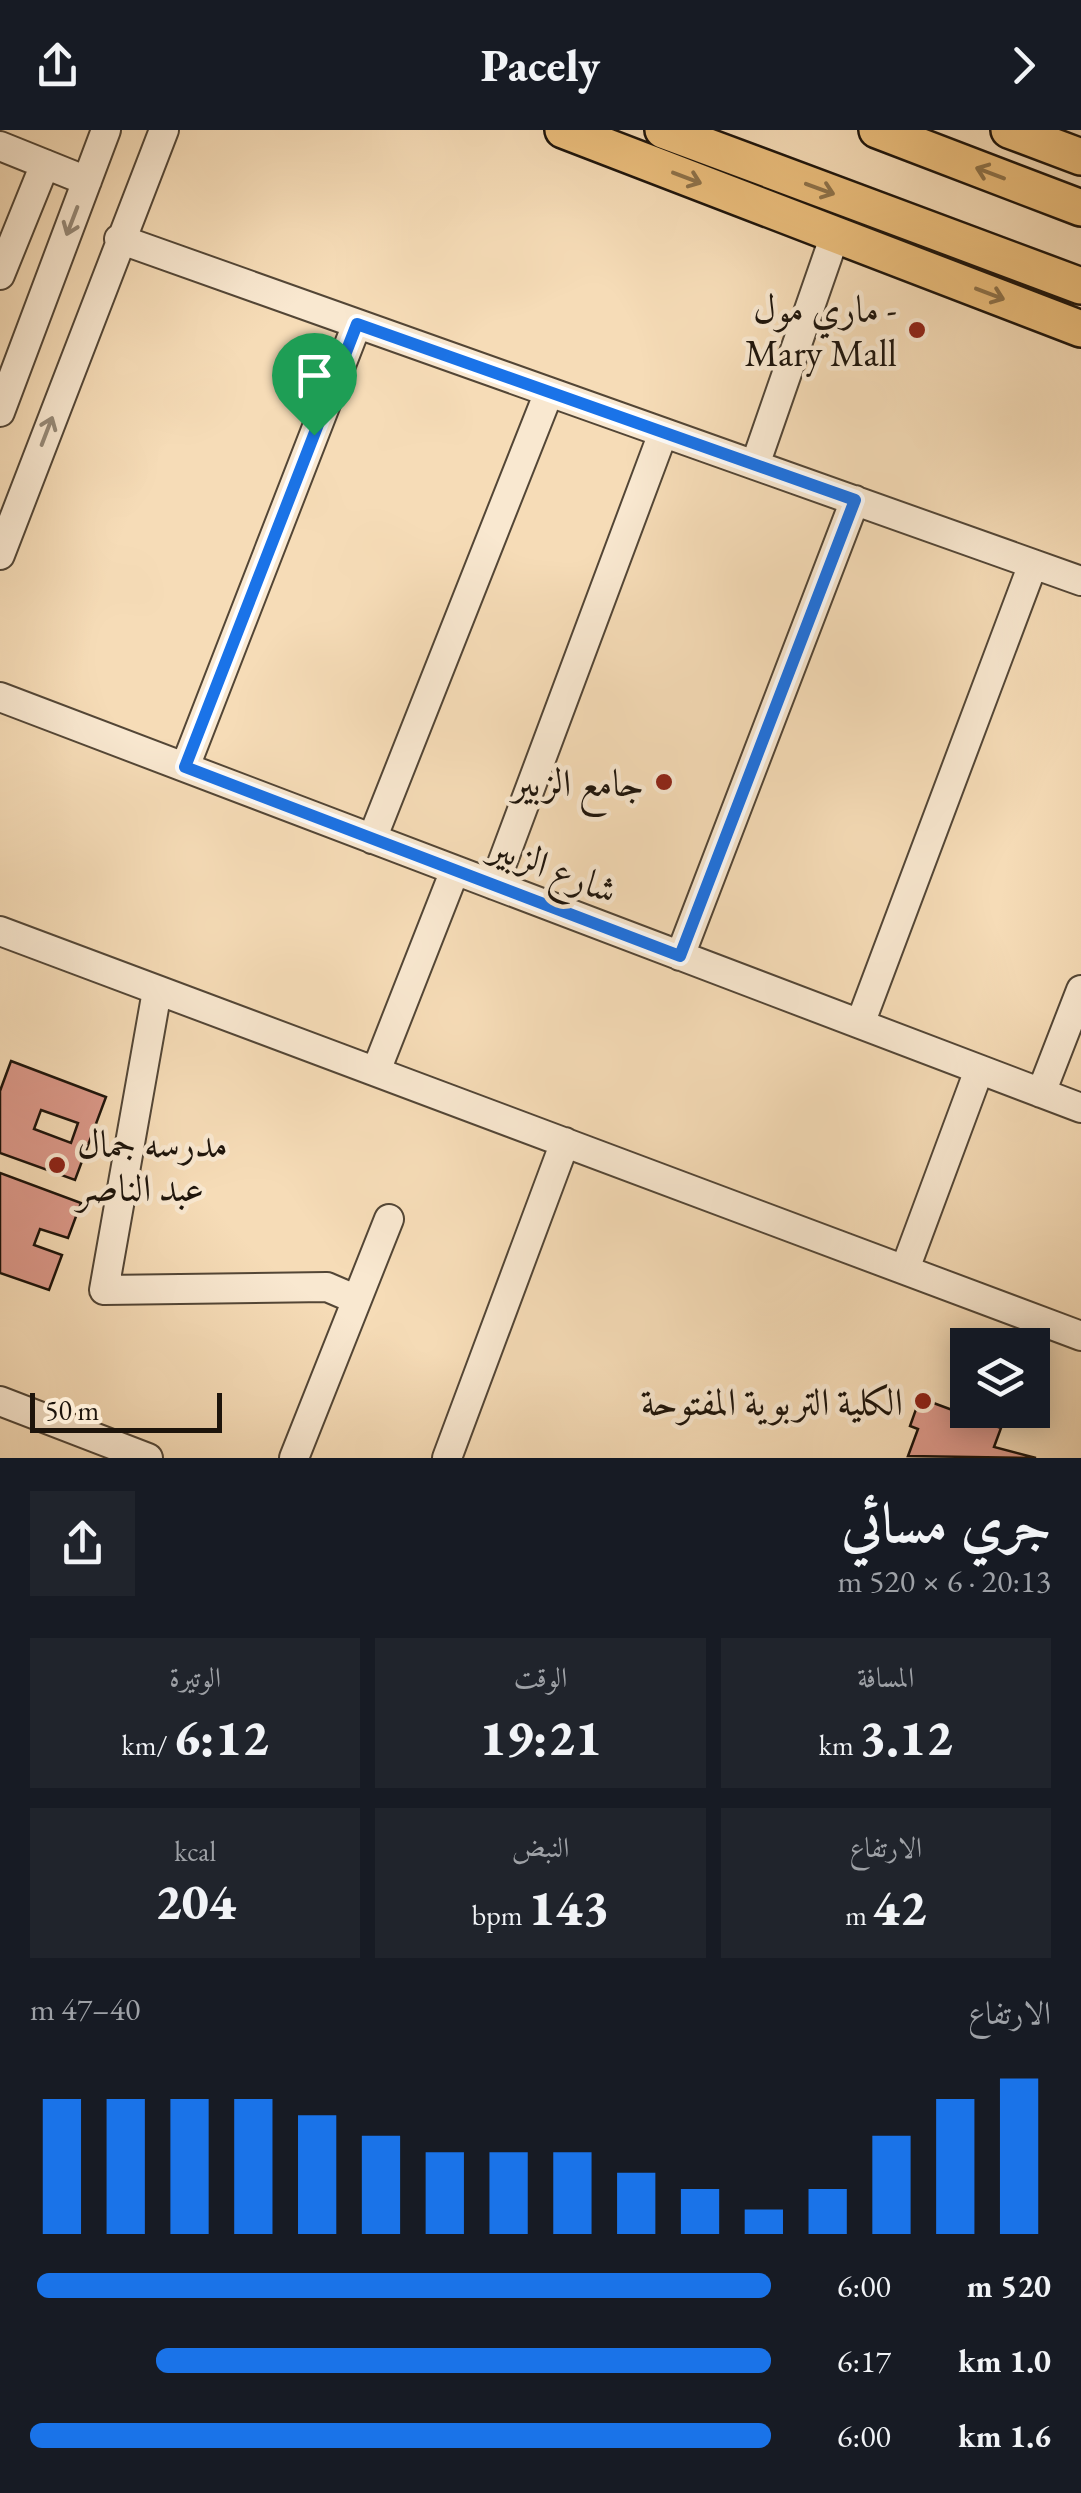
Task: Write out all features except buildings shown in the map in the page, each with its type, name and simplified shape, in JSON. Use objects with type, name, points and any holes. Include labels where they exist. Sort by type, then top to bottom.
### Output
[{"type":"main road","points":[[563,130],[1081,329]]},
{"type":"main road","points":[[663,130],[1081,286]]},
{"type":"main road","points":[[876,130],[1081,208]]},
{"type":"main road","points":[[1010,130],[1081,157]]},
{"type":"main road","points":[[752,203],[765,168]]},
{"type":"street","points":[[0,412],[106,130]]},
{"type":"street","points":[[0,555],[164,130]]},
{"type":"street","points":[[0,146],[88,181]]},
{"type":"street","points":[[0,275],[44,164]]},
{"type":"street","points":[[755,465],[835,235]]},
{"type":"street","points":[[119,239],[1081,581]]},
{"type":"street","points":[[185,767],[357,324]]},
{"type":"street","points":[[372,838],[549,392]]},
{"type":"street","points":[[494,885],[663,432]]},
{"type":"street","points":[[680,956],[855,500]]},
{"type":"street","points":[[860,1024],[1032,564]]},
{"type":"street","name":"شارع الزبير","points":[[0,697],[1081,1108]]},
{"type":"street","points":[[376,1071],[454,870]]},
{"type":"street","points":[[0,931],[1081,1336]]},
{"type":"street","points":[[1041,1093],[1081,990]]},
{"type":"street","points":[[158,991],[104,1290],[326,1287],[355,1298]]},
{"type":"street","points":[[904,1270],[980,1070]]},
{"type":"street","points":[[447,1458],[565,1142]]},
{"type":"street","points":[[294,1458],[355,1298],[390,1219]]},
{"type":"street","points":[[0,1401],[148,1458]]},
{"type":"place","name":"ماري مول - Mary Mall","points":[[917,330]]},
{"type":"place","name":"جامع الزبير","points":[[664,782]]},
{"type":"place","name":"مدرسه جمال عبد الناصر","points":[[57,1165]]},
{"type":"place","name":"الكلية التربوية المفتوحة","points":[[923,1401]]},
{"type":"route","points":[[357,324],[855,500],[680,956],[185,767],[314,435],[357,324]]}]
